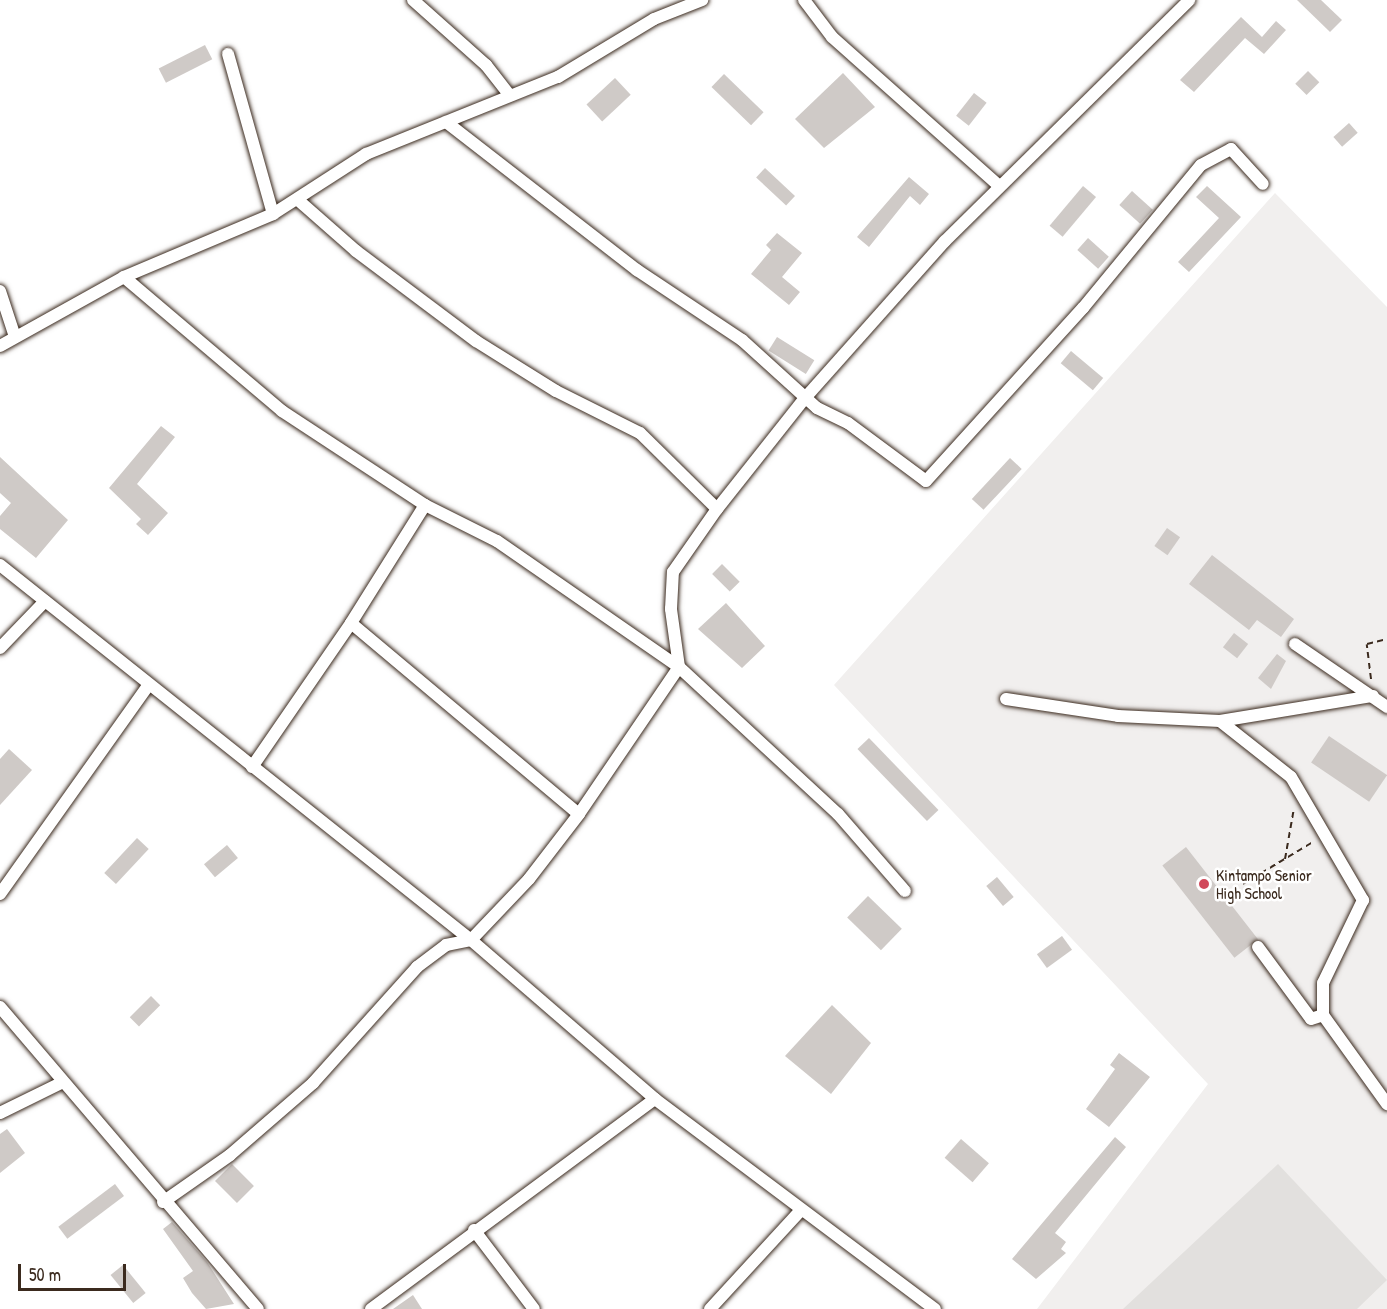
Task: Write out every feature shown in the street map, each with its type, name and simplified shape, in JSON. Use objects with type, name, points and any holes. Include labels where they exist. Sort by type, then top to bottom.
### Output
[{"type":"street","points":[[413,0],[486,65],[509,94]]},
{"type":"street","points":[[0,346],[124,278],[273,214],[366,154],[509,94],[558,77],[654,19],[702,0]]},
{"type":"street","points":[[804,0],[832,37],[999,186]]},
{"type":"street","points":[[163,1202],[231,1155],[313,1083],[417,967],[446,945],[471,940],[529,879],[579,814],[679,666],[671,609],[673,573],[717,509],[805,398],[999,186],[1189,0]]},
{"type":"street","points":[[228,54],[273,214]]},
{"type":"street","points":[[446,122],[637,270],[742,339],[805,398],[926,481],[1076,316],[1201,165],[1231,149],[1263,184]]},
{"type":"street","points":[[298,200],[356,251],[476,341],[556,391],[640,433],[717,509]]},
{"type":"street","points":[[124,278],[282,411],[425,505],[497,541],[679,666],[838,814],[905,891]]},
{"type":"street","points":[[0,291],[15,337]]},
{"type":"street","points":[[252,767],[351,622],[425,505]]},
{"type":"street","points":[[0,565],[471,940],[655,1099],[935,1309]]},
{"type":"street","points":[[0,648],[45,601]]},
{"type":"street","points":[[351,622],[579,814]]},
{"type":"street","points":[[1295,644],[1387,707]]},
{"type":"street","points":[[0,894],[149,684]]},
{"type":"street","points":[[1006,699],[1118,716],[1220,721],[1372,696]]},
{"type":"street","points":[[1220,721],[1291,777],[1363,900],[1323,983],[1323,1016],[1387,1104]]},
{"type":"street","points":[[1258,947],[1311,1019],[1323,1016]]},
{"type":"street","points":[[0,1007],[163,1202],[258,1309]]},
{"type":"street","points":[[0,1113],[63,1082]]},
{"type":"street","points":[[371,1309],[474,1230],[655,1099]]},
{"type":"street","points":[[710,1309],[801,1210]]},
{"type":"street","points":[[474,1230],[534,1309]]},
{"type":"path","points":[[1372,696],[1367,644],[1387,639]]},
{"type":"path","points":[[1285,859],[1298,789]]},
{"type":"path","points":[[1244,884],[1325,835]]},
{"type":"shaded area","name":"Kintampo Senior High School","points":[[1275,193],[1387,307],[1387,1309],[1037,1309],[1208,1084],[834,685]]},
{"type":"shaded area","points":[[1278,1164],[1387,1280],[1357,1309],[1123,1309]]},
{"type":"building","points":[[1297,0],[1321,0],[1342,20],[1330,32]]},
{"type":"building","points":[[1241,17],[1262,37],[1276,21],[1286,30],[1264,54],[1245,38],[1194,92],[1180,80]]},
{"type":"building","points":[[205,45],[212,59],[166,83],[159,69]]},
{"type":"building","points":[[1308,71],[1319,82],[1307,95],[1295,84]]},
{"type":"building","points":[[843,73],[875,107],[824,148],[795,119]]},
{"type":"building","points":[[724,74],[764,112],[751,125],[711,87]]},
{"type":"building","points":[[615,78],[631,95],[602,121],[586,105]]},
{"type":"building","points":[[974,93],[987,103],[969,126],[956,116]]},
{"type":"building","points":[[1349,123],[1358,133],[1342,147],[1333,137]]},
{"type":"building","points":[[765,168],[795,196],[786,205],[756,178]]},
{"type":"building","points":[[909,177],[929,194],[920,205],[910,196],[869,247],[857,237]]},
{"type":"building","points":[[1083,186],[1096,197],[1063,237],[1050,226]]},
{"type":"building","points":[[1207,186],[1241,217],[1189,272],[1178,262],[1219,218],[1196,197]]},
{"type":"building","points":[[1132,191],[1153,210],[1140,224],[1119,205]]},
{"type":"building","points":[[777,233],[802,253],[782,277],[800,292],[789,305],[751,274],[771,250],[766,245]]},
{"type":"building","points":[[1088,238],[1109,257],[1098,269],[1077,250]]},
{"type":"building","points":[[777,337],[814,360],[806,374],[769,351]]},
{"type":"building","points":[[1071,351],[1103,378],[1093,390],[1061,363]]},
{"type":"building","points":[[161,426],[175,437],[137,484],[168,513],[148,535],[136,524],[141,519],[109,488]]},
{"type":"building","points":[[0,457],[68,520],[36,558],[0,529],[0,516],[11,503],[0,493]]},
{"type":"building","points":[[1010,458],[1022,469],[984,510],[972,499]]},
{"type":"building","points":[[1167,528],[1180,537],[1167,555],[1154,546]]},
{"type":"building","points":[[1212,555],[1294,619],[1281,637],[1257,620],[1249,630],[1189,584]]},
{"type":"building","points":[[722,564],[740,582],[730,592],[712,574]]},
{"type":"building","points":[[726,603],[765,646],[742,668],[698,629]]},
{"type":"building","points":[[1234,633],[1248,644],[1237,658],[1223,647]]},
{"type":"building","points":[[1277,654],[1286,661],[1271,689],[1258,678]]},
{"type":"building","points":[[1329,736],[1387,775],[1369,802],[1311,763]]},
{"type":"building","points":[[869,738],[938,810],[927,821],[857,749]]},
{"type":"building","points":[[9,749],[32,770],[0,805],[0,759]]},
{"type":"building","points":[[137,838],[149,849],[116,884],[104,873]]},
{"type":"building","points":[[227,845],[238,858],[215,877],[204,864]]},
{"type":"building","points":[[1186,847],[1258,939],[1234,958],[1162,865]]},
{"type":"building","points":[[997,877],[1014,897],[1003,906],[986,886]]},
{"type":"building","points":[[868,896],[902,929],[881,950],[847,918]]},
{"type":"building","points":[[1062,936],[1072,950],[1047,968],[1037,954]]},
{"type":"building","points":[[151,996],[160,1005],[139,1026],[130,1017]]},
{"type":"building","points":[[832,1005],[871,1043],[831,1094],[785,1056]]},
{"type":"building","points":[[1119,1053],[1150,1077],[1109,1127],[1086,1109],[1115,1069],[1110,1065]]},
{"type":"building","points":[[7,1129],[25,1153],[0,1173],[0,1134]]},
{"type":"building","points":[[1115,1137],[1126,1147],[1055,1233],[1066,1242],[1061,1249],[1066,1253],[1036,1279],[1012,1259]]},
{"type":"building","points":[[961,1139],[989,1163],[973,1182],[945,1158]]},
{"type":"building","points":[[232,1164],[254,1186],[237,1203],[215,1181]]},
{"type":"building","points":[[115,1184],[124,1196],[67,1239],[58,1227]]},
{"type":"building","points":[[172,1222],[207,1262],[234,1304],[206,1309],[192,1293],[183,1278],[193,1271],[163,1229]]},
{"type":"building","points":[[123,1265],[146,1293],[133,1303],[111,1275]]},
{"type":"building","points":[[413,1295],[422,1309],[393,1309]]},
{"type":"place","name":"Kintampo Senior High School","points":[[1204,884]]}]
